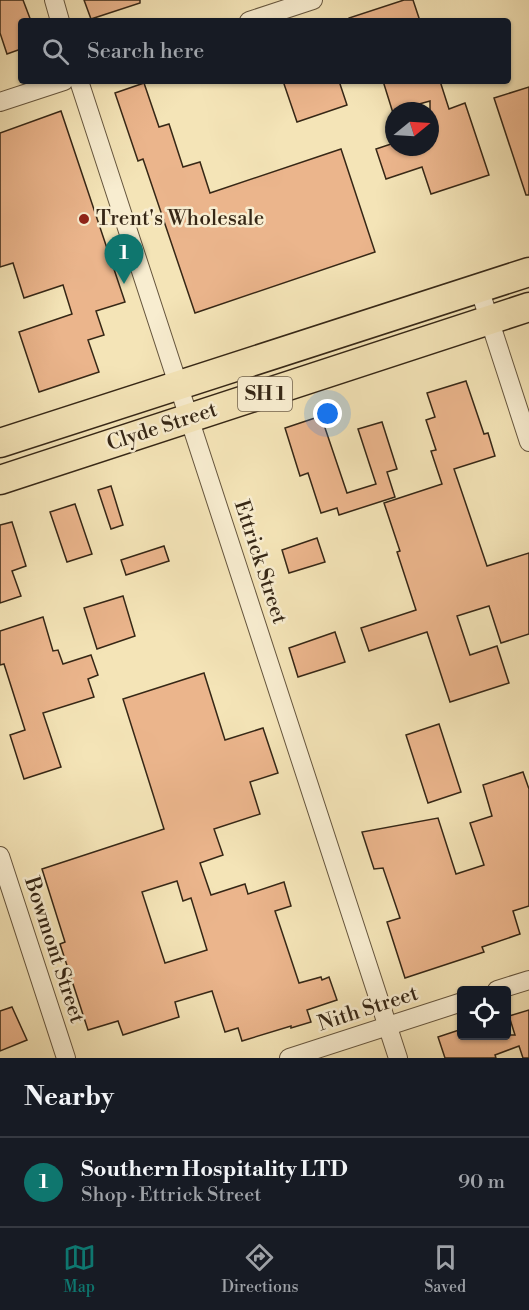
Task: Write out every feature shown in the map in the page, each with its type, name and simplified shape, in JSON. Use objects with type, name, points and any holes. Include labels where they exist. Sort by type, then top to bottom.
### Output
[{"type":"highway","name":"Clyde Street","points":[[0,443],[529,272]]},
{"type":"highway","name":"Clyde Street","points":[[0,480],[529,307]]},
{"type":"street","points":[[54,0],[59,18]]},
{"type":"street","points":[[258,18],[313,0]]},
{"type":"street","points":[[0,102],[55,84]]},
{"type":"street","name":"Ettrick Street","points":[[80,84],[398,1058]]},
{"type":"street","points":[[479,288],[529,442]]},
{"type":"street","name":"Bowmont Street","points":[[0,856],[66,1058]]},
{"type":"street","points":[[510,986],[529,980]]},
{"type":"street","name":"Nith Street","points":[[289,1058],[457,1004]]},
{"type":"building","points":[[0,0],[23,0],[30,18],[18,18],[18,50],[7,54],[0,33]]},
{"type":"building","points":[[84,0],[140,0],[140,3],[91,18]]},
{"type":"building","points":[[404,0],[413,0],[419,18],[349,18]]},
{"type":"building","points":[[144,84],[159,127],[169,124],[183,167],[200,162],[210,193],[341,149],[375,252],[195,313],[143,159],[138,161],[115,93]]},
{"type":"building","points":[[284,84],[340,84],[347,105],[297,122]]},
{"type":"building","points":[[384,84],[441,84],[449,109],[465,103],[489,175],[431,194],[422,167],[386,179],[376,149],[385,146],[385,156],[439,156],[439,102],[390,102]]},
{"type":"building","points":[[529,87],[529,195],[526,195],[494,98]]},
{"type":"building","points":[[61,111],[125,302],[96,311],[104,335],[88,340],[99,372],[39,392],[19,332],[72,314],[63,285],[24,298],[13,263],[0,267],[0,133]]},
{"type":"building","points":[[466,381],[484,434],[488,433],[495,456],[454,469],[487,566],[529,553],[529,634],[501,643],[489,606],[457,616],[470,655],[497,646],[509,683],[450,702],[427,632],[369,651],[361,628],[416,610],[384,503],[442,484],[431,451],[436,450],[426,420],[435,417],[427,393]]},
{"type":"building","points":[[321,416],[347,493],[376,484],[358,429],[382,422],[397,469],[387,472],[395,497],[339,515],[337,508],[321,513],[308,473],[300,476],[285,428]]},
{"type":"building","points":[[111,486],[123,525],[111,529],[98,490]]},
{"type":"building","points":[[75,504],[92,554],[67,562],[50,512]]},
{"type":"building","points":[[12,522],[26,566],[12,571],[21,596],[0,603],[0,525]]},
{"type":"building","points":[[317,538],[325,562],[289,573],[282,550]]},
{"type":"building","points":[[164,546],[169,561],[126,575],[121,560]]},
{"type":"building","points":[[123,596],[135,636],[97,649],[84,608]]},
{"type":"building","points":[[43,617],[53,651],[58,650],[63,664],[91,655],[98,675],[88,679],[94,697],[43,713],[61,767],[24,779],[10,735],[25,730],[4,664],[0,665],[0,631]]},
{"type":"building","points":[[335,632],[345,662],[298,677],[289,648]]},
{"type":"building","points":[[204,673],[225,740],[263,728],[278,773],[250,782],[260,814],[214,829],[223,855],[200,863],[211,895],[245,884],[248,894],[284,882],[291,906],[275,911],[299,983],[329,977],[337,1000],[307,1010],[311,1022],[242,1041],[238,1028],[225,1032],[212,991],[175,1002],[179,1017],[123,1035],[118,1021],[88,1030],[60,944],[65,942],[42,869],[164,829],[123,699]],"holes":[[[177,881],[183,901],[191,898],[207,950],[165,963],[142,892]]]},
{"type":"building","points":[[439,724],[461,792],[428,803],[406,735]]},
{"type":"building","points":[[523,772],[529,789],[529,906],[513,911],[520,934],[482,947],[484,952],[405,978],[387,922],[400,918],[383,868],[374,869],[362,832],[438,818],[456,874],[484,865],[470,823],[492,816],[483,785]]},
{"type":"building","points":[[12,1007],[27,1040],[0,1051],[0,1011]]},
{"type":"building","points":[[529,1010],[529,1058],[523,1058],[519,1046],[495,1055],[496,1058],[445,1058],[438,1037],[457,1031],[457,1040],[511,1040],[511,1035],[515,1035],[511,1015]]},
{"type":"place","name":"Trent's Wholesale","points":[[84,219]]},
{"type":"place","name":"Southern Hospitality LTD","points":[[124,284]]}]
